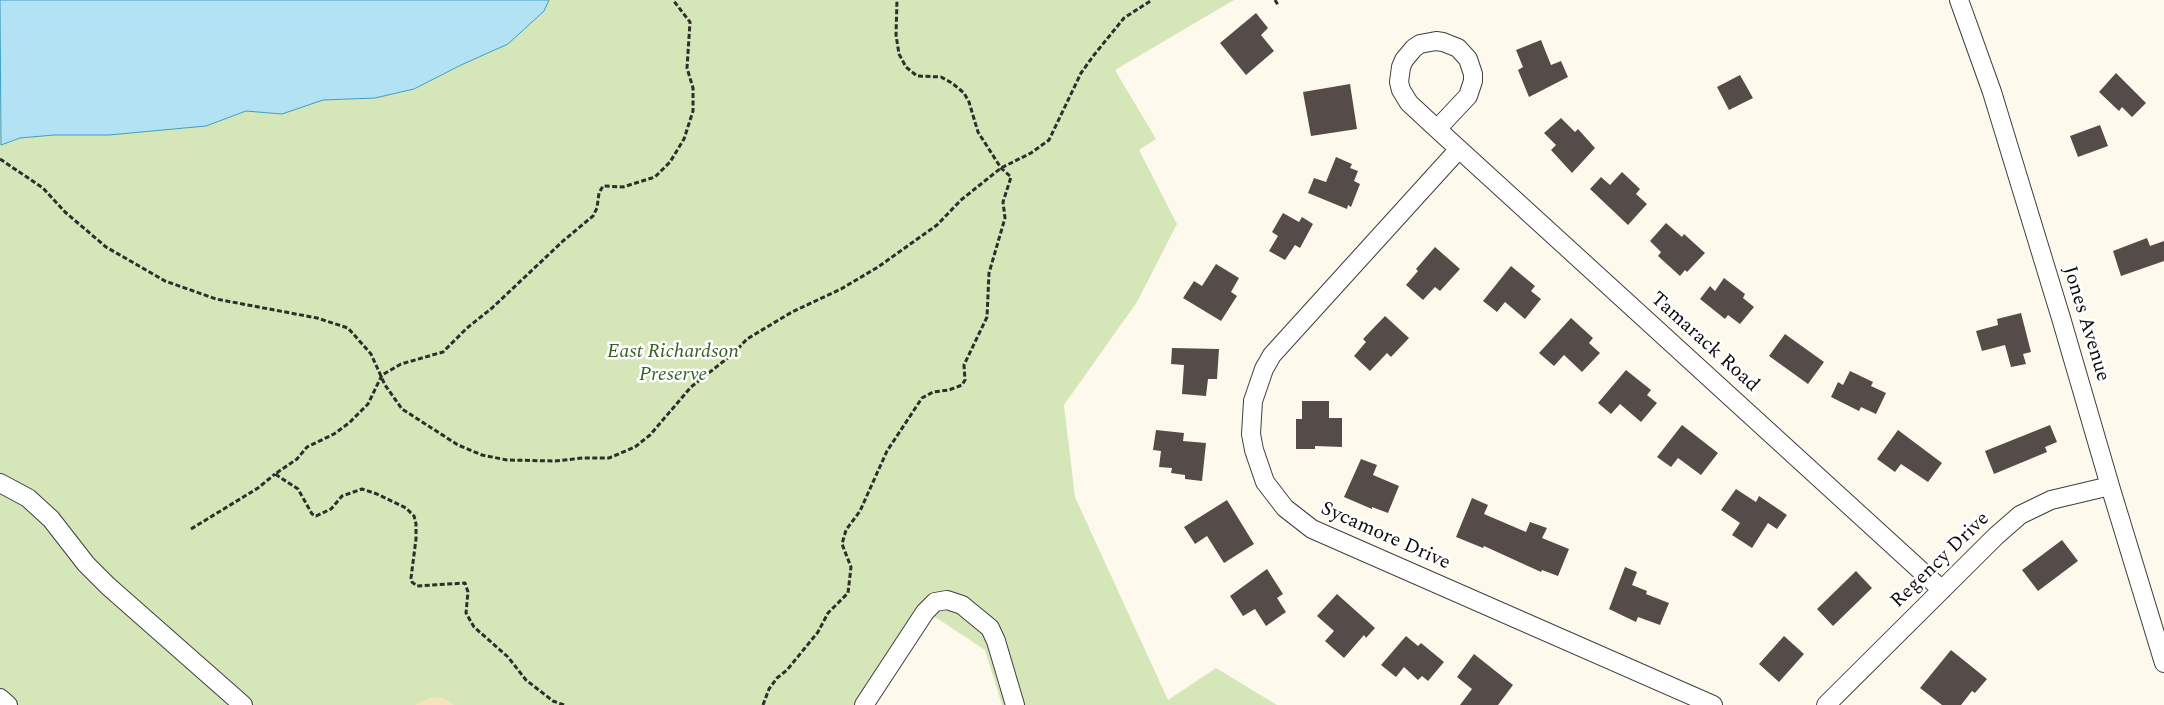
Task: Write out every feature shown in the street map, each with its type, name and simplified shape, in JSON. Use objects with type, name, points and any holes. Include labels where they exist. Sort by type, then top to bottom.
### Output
[{"type":"street","name":"Jones Avenue","points":[[1959,0],[1992,92],[2059,309],[2164,663]]},
{"type":"street","name":"Tamarack Road","points":[[1437,129],[1468,96],[1473,81],[1473,74],[1468,59],[1458,48],[1436,41],[1414,48],[1404,60],[1399,75],[1405,97],[1437,129],[1942,590]]},
{"type":"street","name":"Sycamore Drive","points":[[1459,149],[1272,355],[1257,385],[1251,417],[1251,434],[1258,466],[1274,496],[1298,519],[1312,529],[1713,705]]},
{"type":"street","points":[[0,484],[28,498],[46,514],[86,564],[108,586],[243,705]]},
{"type":"street","name":"Regency Drive","points":[[1826,705],[1996,536],[2020,515],[2051,500],[2110,486]]},
{"type":"street","points":[[864,705],[925,612],[935,602],[947,600],[962,605],[990,628],[996,642],[1014,705]]},
{"type":"street","points":[[0,698],[8,705]]},
{"type":"path","points":[[191,529],[258,488],[297,459],[307,446],[334,434],[359,414],[368,404],[382,375],[401,364],[443,352],[467,328],[505,297],[563,241],[593,216],[597,208],[599,193],[604,186],[623,187],[655,177],[670,162],[684,139],[693,112],[693,88],[687,68],[690,22],[674,0]]},
{"type":"path","points":[[763,705],[770,689],[818,632],[828,613],[848,593],[852,566],[842,544],[846,530],[860,511],[886,451],[922,398],[933,392],[948,390],[962,385],[965,380],[964,365],[987,317],[988,273],[1005,218],[1003,202],[1010,177],[1001,168],[978,132],[969,102],[964,93],[952,83],[941,78],[916,76],[906,67],[899,54],[896,35],[897,0]]},
{"type":"path","points":[[0,159],[43,188],[65,212],[115,254],[165,281],[216,299],[317,318],[348,328],[371,354],[385,385],[402,410],[458,445],[482,455],[507,460],[535,461],[609,458],[635,447],[650,436],[691,387],[747,339],[792,312],[842,289],[892,258],[936,225],[961,200],[1001,168],[1031,153],[1049,140],[1081,73],[1094,55],[1124,18],[1152,0]]},
{"type":"path","points":[[1275,0],[1278,5]]},
{"type":"path","points":[[275,474],[298,489],[312,514],[316,516],[331,509],[342,496],[362,489],[406,508],[414,516],[416,524],[412,582],[417,586],[465,583],[468,592],[466,613],[474,627],[508,657],[526,680],[553,701],[564,705]]},
{"type":"green space","name":"East Richardson Preserve","points":[[0,0],[1234,0],[1115,70],[1156,139],[1139,150],[1177,224],[1137,302],[1064,405],[1075,497],[1168,700],[1216,668],[1277,705],[1002,705],[985,650],[932,615],[873,705],[855,705],[870,681],[854,705],[0,705]]},
{"type":"sand","points":[[431,697],[444,698],[454,705],[415,705]]},
{"type":"water","points":[[0,0],[549,0],[544,11],[508,44],[414,89],[375,98],[323,100],[282,114],[246,111],[206,126],[109,135],[54,135],[20,138],[1,145]]},
{"type":"building","points":[[1256,13],[1268,28],[1261,35],[1274,51],[1246,75],[1220,43]]},
{"type":"building","points":[[1541,40],[1551,65],[1561,61],[1568,77],[1529,97],[1518,70],[1523,67],[1516,50]]},
{"type":"building","points":[[2116,73],[2146,103],[2132,117],[2122,107],[2119,111],[2099,92]]},
{"type":"building","points":[[1740,75],[1753,98],[1729,110],[1717,87]]},
{"type":"building","points":[[1350,84],[1357,129],[1311,136],[1303,92]]},
{"type":"building","points":[[1561,118],[1575,132],[1578,129],[1595,148],[1572,173],[1551,150],[1556,145],[1544,133]]},
{"type":"building","points":[[2100,125],[2108,146],[2078,157],[2070,136]]},
{"type":"building","points":[[1336,157],[1352,164],[1350,168],[1358,171],[1354,181],[1360,184],[1351,207],[1348,205],[1347,209],[1308,193],[1314,178],[1326,182]]},
{"type":"building","points":[[1622,172],[1640,189],[1636,194],[1647,204],[1628,225],[1590,189],[1601,177],[1610,185]]},
{"type":"building","points":[[1283,213],[1299,222],[1302,217],[1313,224],[1300,248],[1295,245],[1285,260],[1269,251],[1278,236],[1272,232]]},
{"type":"building","points":[[1666,223],[1682,237],[1684,234],[1705,253],[1687,272],[1685,270],[1680,276],[1658,256],[1661,252],[1650,241]]},
{"type":"building","points":[[2147,238],[2150,246],[2164,241],[2164,261],[2121,276],[2113,251]]},
{"type":"building","points":[[1435,247],[1460,269],[1440,291],[1435,287],[1423,300],[1406,285],[1418,271],[1416,269]]},
{"type":"building","points":[[1216,264],[1239,278],[1231,292],[1237,296],[1221,321],[1183,298],[1194,281],[1202,286]]},
{"type":"building","points":[[1511,266],[1535,286],[1531,291],[1541,299],[1525,319],[1505,302],[1497,312],[1483,301]]},
{"type":"building","points":[[1724,278],[1745,294],[1743,298],[1754,307],[1740,324],[1728,315],[1725,319],[1700,299],[1710,286],[1715,291]]},
{"type":"building","points":[[2021,313],[2031,352],[2023,354],[2026,364],[2011,367],[2005,345],[1982,351],[1976,331],[1998,325],[1997,319]]},
{"type":"building","points":[[1385,316],[1409,338],[1391,357],[1387,353],[1370,371],[1354,356],[1366,342],[1363,339]]},
{"type":"building","points":[[1571,318],[1593,338],[1589,343],[1600,353],[1582,372],[1564,355],[1554,366],[1539,353]]},
{"type":"building","points":[[1785,334],[1824,362],[1808,384],[1769,356]]},
{"type":"building","points":[[1172,348],[1219,349],[1217,379],[1208,379],[1206,396],[1182,394],[1184,365],[1171,364]]},
{"type":"building","points":[[1626,370],[1651,390],[1647,395],[1657,403],[1641,422],[1620,404],[1611,414],[1598,403]]},
{"type":"building","points":[[1850,371],[1873,382],[1871,386],[1886,393],[1876,414],[1861,407],[1859,411],[1831,397],[1838,382],[1843,385]]},
{"type":"building","points":[[1302,401],[1329,401],[1329,418],[1342,418],[1342,447],[1315,446],[1315,449],[1296,449],[1296,419],[1302,419]]},
{"type":"building","points":[[1682,425],[1718,453],[1701,475],[1678,458],[1671,467],[1657,457]]},
{"type":"building","points":[[2050,425],[2057,442],[2045,447],[2047,452],[1994,474],[1985,451]]},
{"type":"building","points":[[1156,430],[1184,433],[1183,441],[1206,443],[1202,481],[1185,479],[1185,475],[1171,473],[1172,468],[1159,467],[1161,451],[1153,450]]},
{"type":"building","points":[[1898,430],[1942,463],[1928,482],[1901,464],[1895,472],[1877,459]]},
{"type":"building","points":[[1361,459],[1377,465],[1373,475],[1399,486],[1388,513],[1372,507],[1372,509],[1344,497]]},
{"type":"building","points":[[1736,489],[1756,502],[1759,496],[1787,515],[1777,529],[1768,523],[1752,548],[1732,535],[1740,523],[1721,510]]},
{"type":"building","points":[[1472,498],[1488,505],[1484,514],[1526,532],[1530,522],[1547,528],[1542,538],[1569,549],[1558,576],[1542,570],[1541,572],[1484,546],[1483,548],[1456,537]]},
{"type":"building","points":[[1227,500],[1254,544],[1224,563],[1207,536],[1195,544],[1184,527]]},
{"type":"building","points":[[2062,540],[2078,561],[2038,591],[2022,570]]},
{"type":"building","points":[[1625,567],[1637,572],[1632,585],[1647,591],[1646,594],[1669,603],[1660,625],[1638,617],[1636,622],[1609,609]]},
{"type":"building","points":[[1267,569],[1283,594],[1277,598],[1286,612],[1266,626],[1255,609],[1243,616],[1230,596]]},
{"type":"building","points":[[1856,571],[1872,588],[1833,626],[1817,609]]},
{"type":"building","points":[[1337,594],[1375,628],[1366,638],[1364,635],[1344,658],[1325,641],[1334,631],[1317,616]]},
{"type":"building","points":[[1406,636],[1418,646],[1421,643],[1444,662],[1428,681],[1422,676],[1418,680],[1404,667],[1396,677],[1381,665]]},
{"type":"building","points":[[1784,636],[1804,654],[1779,682],[1759,664]]},
{"type":"building","points":[[1951,650],[1987,679],[1975,693],[1972,691],[1961,705],[1942,705],[1920,688]]},
{"type":"building","points":[[1474,654],[1513,685],[1498,705],[1460,705],[1472,689],[1457,677]]}]
